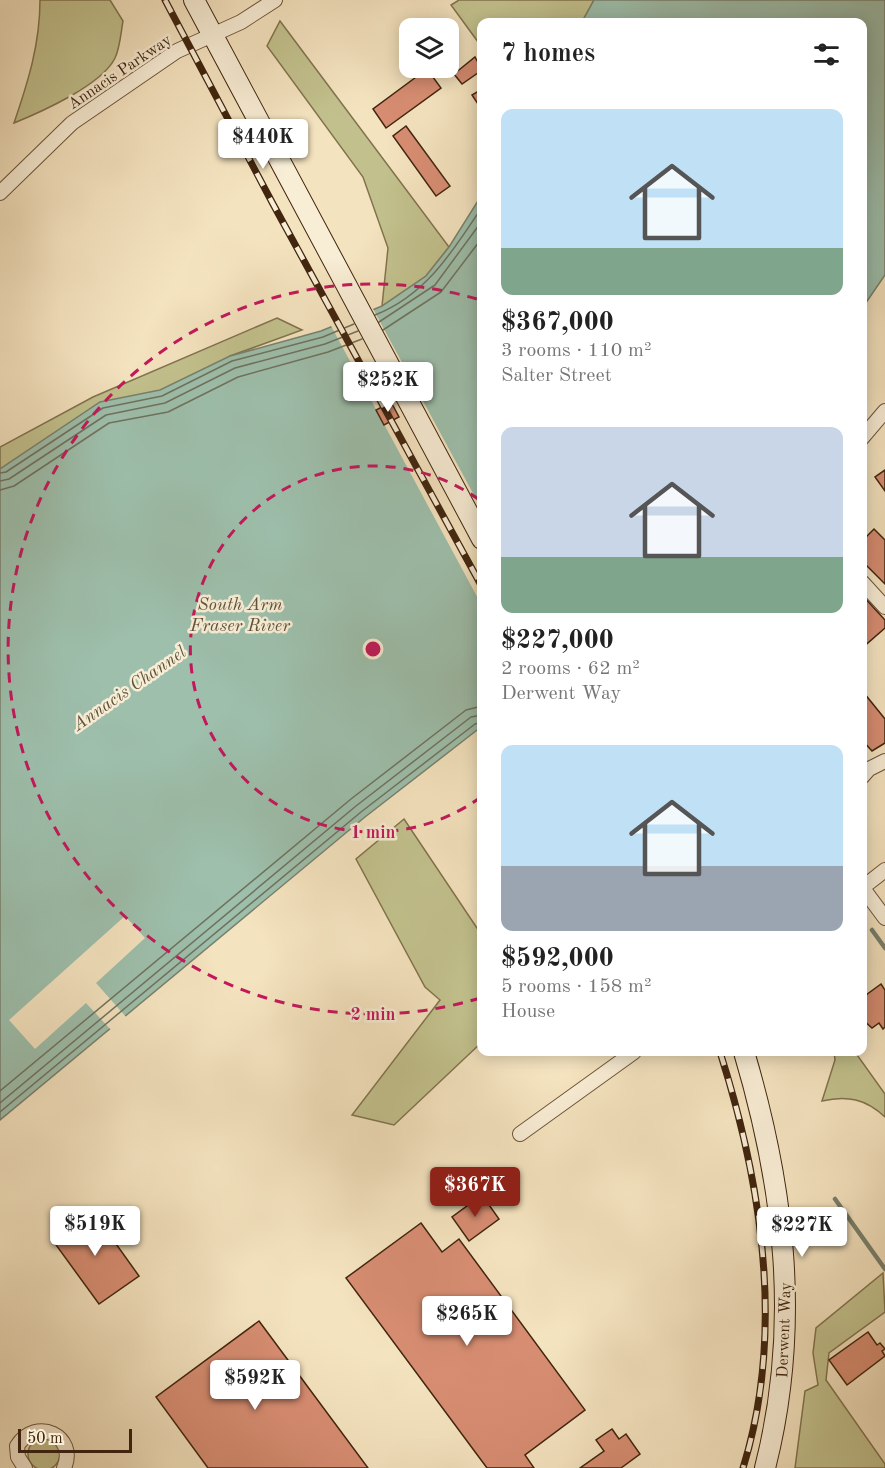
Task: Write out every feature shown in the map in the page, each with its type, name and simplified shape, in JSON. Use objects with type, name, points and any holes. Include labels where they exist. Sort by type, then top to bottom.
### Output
[{"type":"main road","points":[[194,0],[214,34],[345,288],[477,530]]},
{"type":"main road","name":"Derwent Way","points":[[745,1056],[762,1112],[776,1185],[785,1273],[783,1378],[765,1468]]},
{"type":"street","name":"Annacis Parkway","points":[[0,193],[72,123],[177,51],[241,22],[275,0]]},
{"type":"street","points":[[867,432],[885,411]]},
{"type":"street","points":[[867,587],[885,607]]},
{"type":"street","points":[[867,767],[885,761]]},
{"type":"street","points":[[867,883],[885,870]]},
{"type":"street","points":[[867,894],[885,918]]},
{"type":"street","points":[[520,1134],[628,1056]]},
{"type":"street","points":[[24,1468],[18,1457],[17,1446],[28,1434],[44,1431],[53,1433],[65,1446],[67,1454],[64,1468]]},
{"type":"shaded area","points":[[40,0],[110,0],[123,21],[119,45],[115,58],[98,78],[70,96],[14,123],[35,47]]},
{"type":"shaded area","points":[[459,0],[594,0],[584,18],[477,18],[477,41],[451,5]]},
{"type":"shaded area","points":[[280,21],[449,247],[426,276],[382,306],[388,248],[363,177],[267,46]]},
{"type":"shaded area","points":[[277,318],[302,330],[230,356],[0,537],[0,447],[93,397]]},
{"type":"shaded area","points":[[404,819],[477,928],[477,1047],[394,1125],[352,1115],[440,1000],[425,987],[356,859]]},
{"type":"shaded area","points":[[834,1056],[858,1056],[885,1094],[885,1117],[871,1106],[856,1100],[840,1098],[822,1101]]},
{"type":"shaded area","points":[[883,1273],[885,1312],[829,1353],[826,1380],[885,1464],[885,1468],[795,1468],[805,1391],[818,1385],[813,1353],[816,1328]]},
{"type":"shaded area","points":[[38,1439],[50,1439],[59,1448],[59,1460],[50,1469],[38,1469],[29,1460],[29,1448]]},
{"type":"water","points":[[594,0],[885,0],[885,275],[867,301],[867,18],[584,18]]},
{"type":"water","name":"South Arm Fraser River","points":[[477,202],[477,730],[365,817],[0,1120],[0,469],[100,402],[160,390],[230,356],[321,331],[382,306],[426,276],[449,247]]},
{"type":"pier","points":[[372,307],[477,501],[477,597],[330,324]]},
{"type":"pier","points":[[125,916],[145,938],[96,983],[127,1018],[112,1031],[86,1003],[35,1049],[9,1020]]},
{"type":"building","points":[[475,57],[477,74],[462,84],[457,78],[459,70]]},
{"type":"building","points":[[415,78],[434,78],[441,88],[386,128],[373,109]]},
{"type":"building","points":[[477,92],[477,102],[472,95]]},
{"type":"building","points":[[406,126],[450,186],[436,196],[393,136]]},
{"type":"building","points":[[391,402],[399,417],[384,425],[376,410]]},
{"type":"building","points":[[885,470],[885,491],[875,477]]},
{"type":"building","points":[[874,529],[885,540],[885,584],[867,566],[867,536]]},
{"type":"building","points":[[867,600],[885,620],[885,628],[867,644]]},
{"type":"building","points":[[867,697],[885,719],[885,743],[872,751],[867,746]]},
{"type":"building","points":[[881,984],[885,990],[885,1027],[883,1029],[879,1023],[872,1028],[867,1024],[867,994]]},
{"type":"building","points":[[482,1195],[499,1219],[469,1241],[452,1217]]},
{"type":"building","points":[[91,1209],[139,1276],[99,1304],[51,1238]]},
{"type":"building","points":[[421,1223],[442,1252],[459,1239],[585,1410],[525,1455],[534,1468],[487,1468],[346,1278]]},
{"type":"building","points":[[259,1321],[368,1468],[208,1468],[156,1397]]},
{"type":"building","points":[[868,1332],[877,1345],[880,1343],[885,1349],[882,1351],[885,1356],[847,1385],[829,1360]]},
{"type":"building","points":[[612,1429],[619,1439],[626,1434],[640,1454],[621,1468],[580,1468],[604,1451],[596,1440]]},
{"type":"waterway","points":[[872,930],[885,948]]},
{"type":"waterway","points":[[835,1199],[885,1269]]},
{"type":"railway","points":[[165,0],[273,204],[477,578]]},
{"type":"railway","points":[[721,1056],[747,1154],[757,1206],[763,1259],[765,1312],[763,1365],[756,1417],[743,1468]]},
{"type":"water label","name":"Annacis Channel","points":[[129,688]]}]
